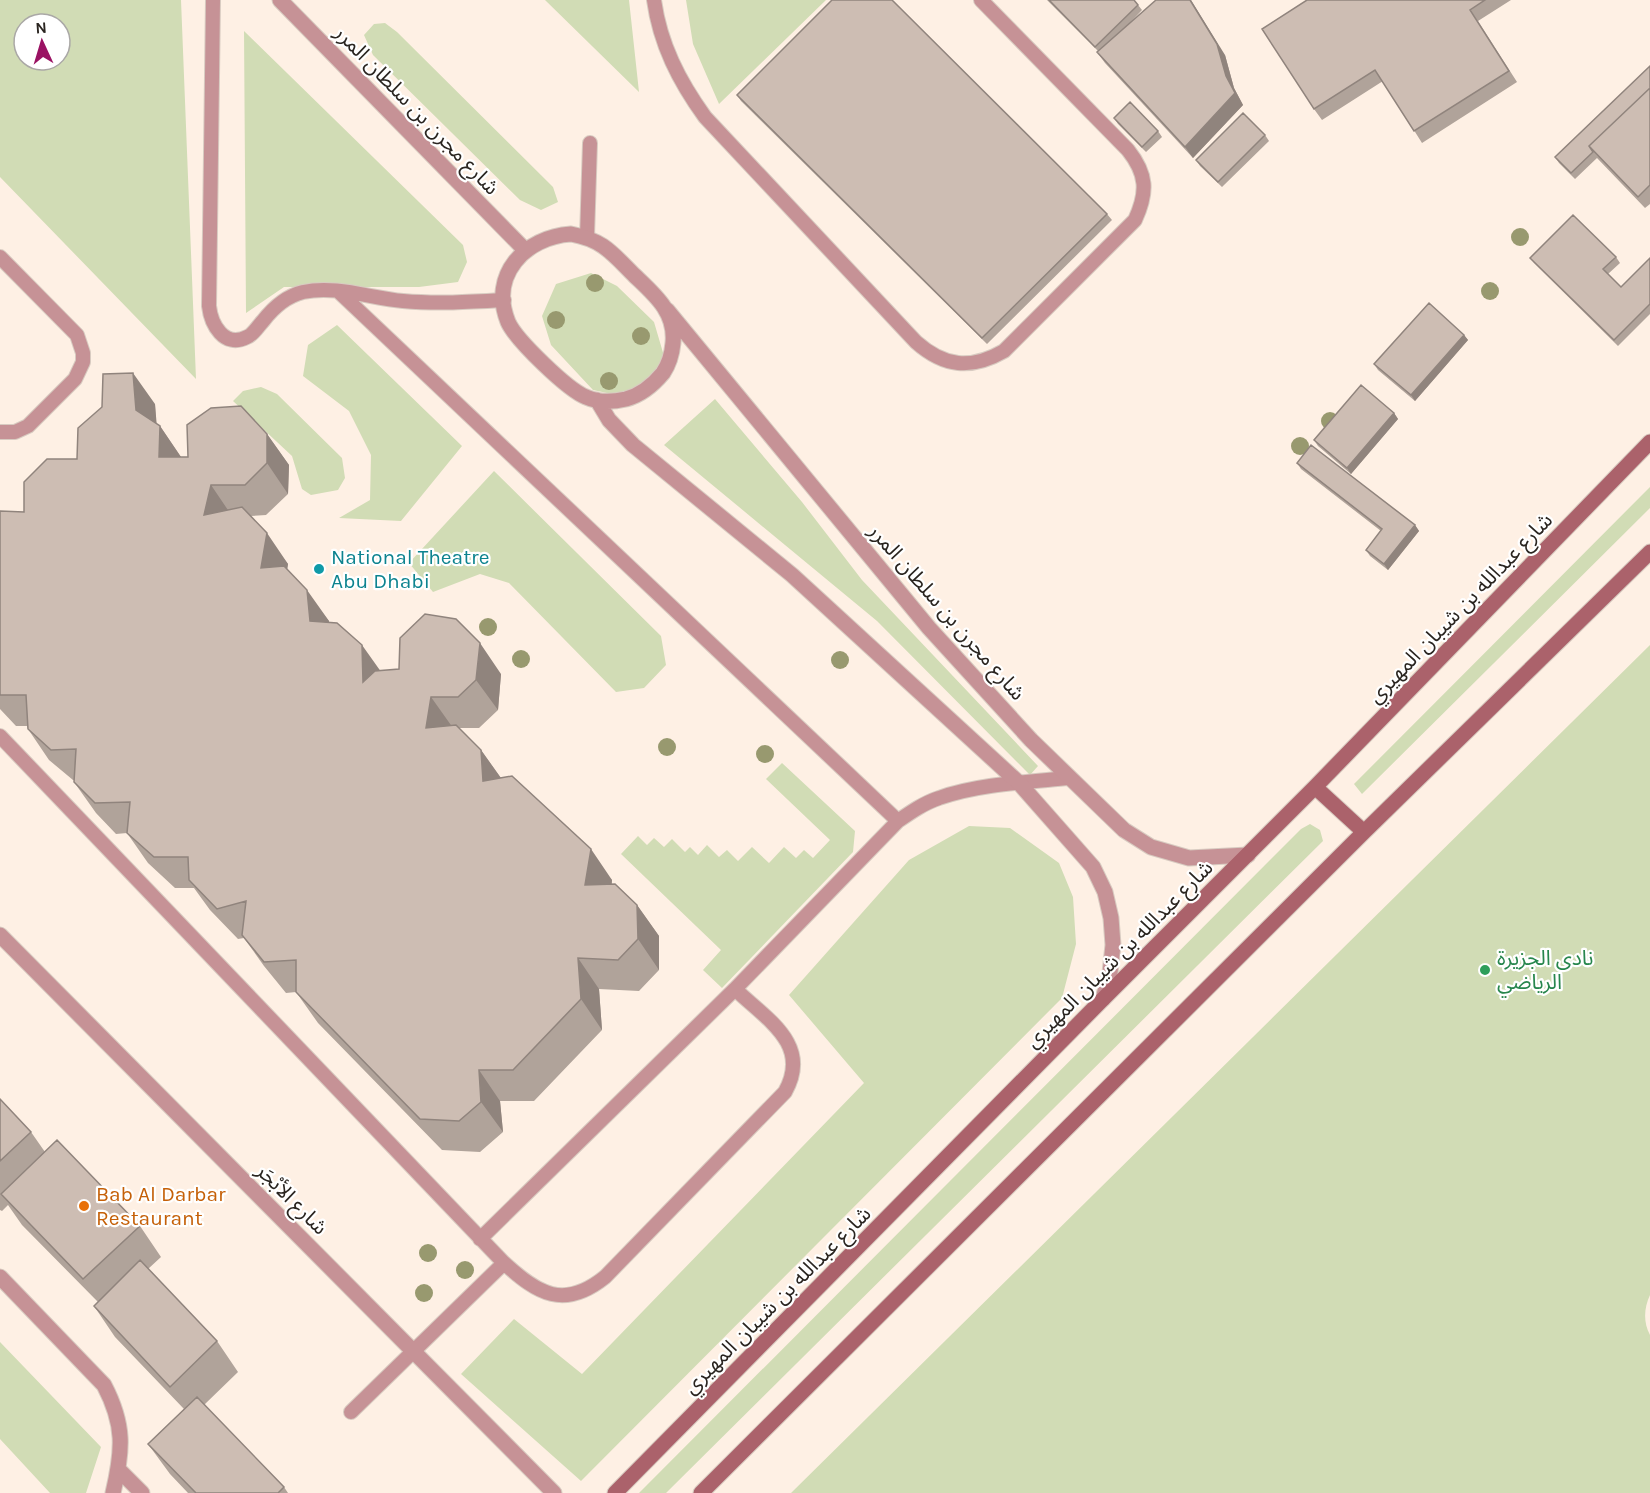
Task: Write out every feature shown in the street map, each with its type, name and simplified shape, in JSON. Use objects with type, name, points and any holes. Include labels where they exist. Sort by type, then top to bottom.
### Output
[{"type":"street","name":"شارع مجرن بن سلطان المرر","points":[[287,2],[525,250]]},
{"type":"street","points":[[571,234],[587,237],[602,244],[659,298],[672,324],[671,355],[666,369],[645,391],[631,398],[617,401],[597,400],[575,392],[519,339],[508,321],[504,300],[509,273],[515,260],[538,241],[554,235],[571,234]]},
{"type":"street","name":"شارع مجرن بن سلطان المرر","points":[[667,310],[929,628],[1069,778],[1124,830],[1151,847],[1189,858],[1248,855]]},
{"type":"street","points":[[597,400],[609,420],[633,445],[792,575],[1019,783],[1093,867],[1105,892],[1112,918],[1113,945],[1110,973],[1103,999]]},
{"type":"street","name":"شارع عبدالله بن شيبان المهيري","points":[[615,1493],[1315,787],[1650,442]]},
{"type":"street","points":[[701,1493],[1364,832],[1650,552]]},
{"type":"street","points":[[1315,787],[1364,832]]},
{"type":"street","name":"شارع الأبْجَر","points":[[0,935],[554,1493]]},
{"type":"street","points":[[0,1277],[104,1385],[118,1417],[121,1452],[113,1493]]},
{"type":"street","points":[[118,1469],[142,1493]]},
{"type":"lane","points":[[213,0],[210,306],[216,330],[225,337],[237,340],[249,337],[268,313],[283,301],[300,293],[319,289],[404,301],[504,300]]},
{"type":"lane","points":[[654,0],[659,27],[670,59],[690,96],[705,117],[916,342],[943,360],[958,363],[974,363],[990,359],[1004,351],[1135,220],[1142,206],[1144,191],[1143,176],[1137,161],[1128,150],[981,0]]},
{"type":"lane","points":[[587,237],[590,143]]},
{"type":"lane","points":[[0,257],[77,335],[83,353],[83,362],[75,379],[28,426],[15,432],[0,432]]},
{"type":"lane","points":[[338,291],[898,821]]},
{"type":"lane","points":[[0,736],[480,1239],[526,1284],[542,1292],[558,1295],[576,1294],[591,1287],[605,1276],[776,1104],[793,1079],[795,1064],[792,1049],[785,1036],[735,989]]},
{"type":"lane","points":[[480,1239],[735,989],[898,821],[916,808],[937,798],[959,792],[1069,778]]},
{"type":"lane","points":[[351,1412],[504,1263]]},
{"type":"green space","points":[[0,0],[181,0],[196,379],[0,177]]},
{"type":"green space","points":[[545,0],[629,0],[639,92]]},
{"type":"green space","points":[[686,0],[826,0],[719,104],[693,44]]},
{"type":"green space","points":[[385,23],[397,32],[553,187],[558,202],[541,210],[520,200],[373,55],[364,35],[374,24]]},
{"type":"green space","points":[[244,31],[463,245],[467,262],[458,282],[419,287],[284,287],[246,313]]},
{"type":"green space","points":[[591,273],[617,286],[654,322],[664,356],[654,383],[626,397],[593,390],[551,345],[542,316],[556,284]]},
{"type":"green space","points":[[337,325],[462,446],[401,521],[339,518],[370,500],[371,455],[349,411],[303,376],[308,345]]},
{"type":"green space","points":[[261,387],[277,394],[342,458],[345,478],[338,490],[311,495],[302,489],[292,456],[233,401],[243,391]]},
{"type":"green space","points":[[715,399],[802,502],[862,580],[1038,766],[1030,775],[877,621],[664,445]]},
{"type":"green space","points":[[494,471],[661,636],[666,665],[644,688],[616,692],[509,583],[480,574],[433,592],[409,563]]},
{"type":"green space","points":[[1650,487],[1650,508],[1362,794],[1354,784]]},
{"type":"green space","name":"نادى الجزيرة الرياضي","points":[[1650,645],[1650,1295],[1645,1315],[1650,1335],[1650,1493],[791,1493]]},
{"type":"green space","points":[[782,763],[855,831],[853,852],[722,988],[703,970],[721,950],[621,854],[638,836],[647,845],[654,838],[664,847],[672,839],[685,852],[690,847],[698,855],[707,845],[719,857],[727,850],[738,861],[752,847],[769,863],[784,847],[796,858],[804,850],[813,858],[830,840],[766,779]]},
{"type":"green space","points":[[1310,824],[1320,830],[1323,841],[666,1493],[639,1493],[1301,829]]},
{"type":"green space","points":[[969,826],[1010,828],[1059,863],[1073,897],[1076,944],[1062,998],[581,1481],[461,1374],[514,1319],[582,1374],[864,1083],[789,995],[909,860]]},
{"type":"green space","points":[[0,1342],[101,1447],[86,1493],[50,1493],[0,1439]]},
{"type":"building","points":[[832,0],[892,0],[1107,214],[982,338],[737,95]]},
{"type":"building","points":[[1049,0],[1134,0],[1138,5],[1095,47]]},
{"type":"building","points":[[1156,0],[1190,0],[1217,44],[1226,76],[1235,93],[1185,147],[1097,52]]},
{"type":"building","points":[[1307,0],[1485,0],[1470,10],[1509,71],[1414,131],[1375,70],[1314,109],[1262,29]]},
{"type":"building","points":[[1650,66],[1650,88],[1589,146],[1593,152],[1571,173],[1555,157]]},
{"type":"building","points":[[1650,88],[1650,185],[1638,197],[1589,146]]},
{"type":"building","points":[[1130,102],[1158,131],[1142,147],[1114,118]]},
{"type":"building","points":[[1243,113],[1265,135],[1218,182],[1196,160]]},
{"type":"building","points":[[1573,215],[1616,257],[1603,269],[1621,287],[1650,258],[1650,304],[1614,340],[1530,258]]},
{"type":"building","points":[[1429,303],[1464,335],[1411,395],[1374,364]]},
{"type":"building","points":[[133,373],[136,410],[160,426],[159,457],[188,457],[187,425],[211,408],[241,406],[267,434],[267,463],[245,485],[211,485],[204,515],[242,507],[267,533],[261,568],[284,566],[307,590],[310,621],[337,623],[362,645],[363,682],[375,671],[399,669],[400,638],[425,614],[456,619],[480,643],[476,680],[458,697],[431,697],[426,728],[456,725],[481,750],[483,781],[512,776],[591,849],[585,885],[615,884],[637,905],[638,939],[618,960],[578,958],[581,999],[513,1070],[479,1070],[481,1102],[459,1121],[420,1119],[296,992],[296,960],[264,962],[242,935],[246,901],[217,909],[189,880],[188,857],[154,857],[127,833],[130,802],[95,803],[74,782],[76,749],[51,750],[28,729],[26,695],[0,695],[0,511],[24,512],[24,482],[47,459],[77,459],[78,428],[102,407],[103,374]]},
{"type":"building","points":[[1361,385],[1394,413],[1347,468],[1314,440]]},
{"type":"building","points":[[1311,445],[1415,525],[1384,564],[1366,550],[1382,529],[1297,463]]},
{"type":"building","points":[[0,1099],[31,1132],[0,1161]]},
{"type":"building","points":[[57,1140],[140,1226],[83,1279],[1,1194]]},
{"type":"building","points":[[140,1260],[217,1341],[170,1387],[94,1306]]},
{"type":"building","points":[[197,1397],[284,1487],[278,1493],[196,1493],[148,1444]]},
{"type":"place","name":"National Theatre Abu Dhabi","points":[[319,569]]},
{"type":"place","name":"نادى الجزيرة الرياضي","points":[[1485,970]]},
{"type":"place","name":"Bab Al Darbar Restaurant","points":[[84,1206]]}]
